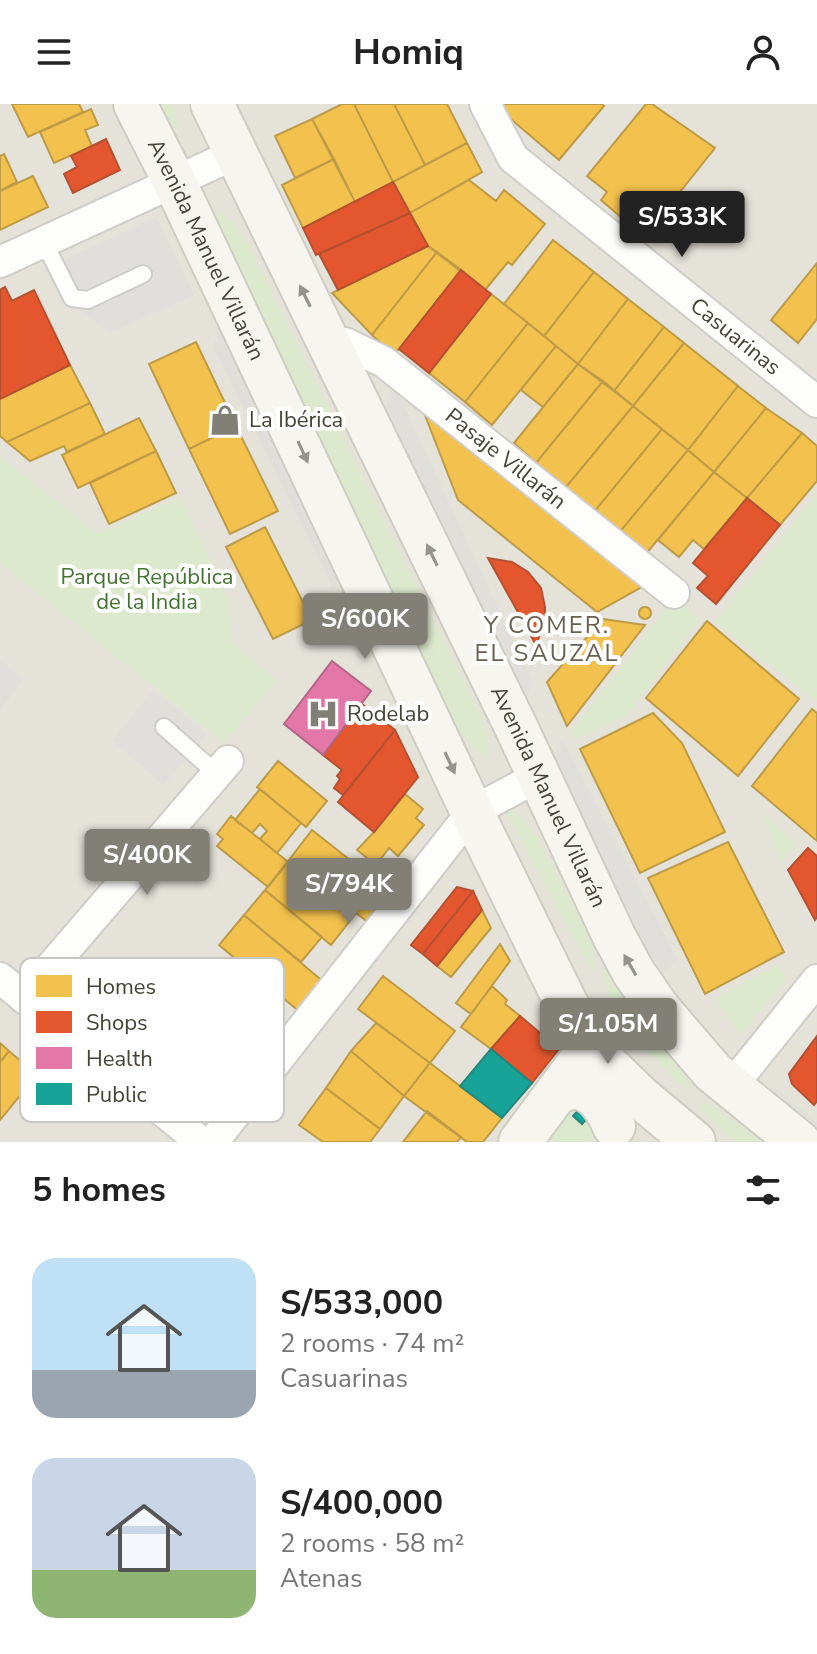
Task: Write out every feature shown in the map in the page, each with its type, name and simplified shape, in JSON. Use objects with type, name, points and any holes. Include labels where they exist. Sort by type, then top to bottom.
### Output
[{"type":"main road","name":"Avenida Manuel Villarán","points":[[135,104],[472,812],[590,1048],[618,1121],[694,1142]]},
{"type":"main road","name":"Avenida Manuel Villarán","points":[[212,104],[634,973],[659,1009],[713,1072],[799,1142]]},
{"type":"main road","points":[[520,1142],[590,1048]]},
{"type":"main road","points":[[558,1091],[575,1088],[589,1092],[618,1121]]},
{"type":"street","name":"Casuarinas","points":[[485,104],[513,158],[817,402]]},
{"type":"street","points":[[0,262],[235,154]]},
{"type":"street","name":"Pasaje Villarán","points":[[330,345],[345,343],[384,362],[674,593]]},
{"type":"street","points":[[58,958],[222,767]]},
{"type":"street","points":[[284,1052],[472,812],[539,776]]},
{"type":"street","points":[[0,978],[20,995]]},
{"type":"street","points":[[730,1088],[817,980]]},
{"type":"street","points":[[176,1122],[201,1142]]},
{"type":"street","points":[[213,1142],[229,1122]]},
{"type":"lane","points":[[44,242],[72,298],[88,300],[143,274]]},
{"type":"lane","points":[[164,727],[222,767]]},
{"type":"shaded area","points":[[0,104],[817,104],[817,1142],[0,1142]]},
{"type":"shaded area","points":[[156,217],[194,295],[110,333],[58,293],[45,269]]},
{"type":"shaded area","points":[[224,313],[347,565],[333,588],[213,347]]},
{"type":"shaded area","points":[[392,381],[533,683],[523,703],[382,421]]},
{"type":"shaded area","points":[[0,660],[24,679],[0,710]]},
{"type":"shaded area","points":[[154,690],[207,734],[163,785],[112,740]]},
{"type":"shaded area","points":[[562,739],[677,959],[662,976],[552,762]]},
{"type":"shaded area","points":[[772,1086],[817,1122],[817,1140],[764,1097]]},
{"type":"green space","points":[[156,104],[174,104],[179,131]]},
{"type":"green space","points":[[217,207],[245,239],[480,715],[488,737],[489,760],[469,744],[457,726],[223,248],[217,225]]},
{"type":"green space","name":"Parque República de la India","points":[[0,456],[97,534],[180,497],[230,601],[231,644],[277,680],[224,743],[0,563]]},
{"type":"green space","points":[[817,493],[817,701],[714,622]]},
{"type":"green space","points":[[674,598],[700,619],[627,715],[577,739],[570,733]]},
{"type":"green space","points":[[512,806],[538,839],[590,937],[594,976],[510,820],[506,808]]},
{"type":"green space","points":[[761,813],[796,843],[782,862]]},
{"type":"green space","points":[[603,962],[690,1085],[685,1090],[646,1050],[620,1016],[609,994]]},
{"type":"green space","points":[[777,965],[787,978],[740,1035],[715,998]]},
{"type":"green space","points":[[578,1098],[596,1132],[588,1142],[543,1142]]},
{"type":"green space","points":[[705,1101],[763,1142],[736,1142],[698,1108]]},
{"type":"building: Homes","points":[[12,104],[79,104],[83,112],[28,137]]},
{"type":"building: Homes","points":[[342,104],[354,104],[393,182],[355,202],[312,119]]},
{"type":"building: Homes","points":[[354,104],[394,104],[425,165],[393,182]]},
{"type":"building: Homes","points":[[394,104],[447,104],[467,143],[425,165]]},
{"type":"building: Homes","points":[[493,104],[602,104],[604,106],[559,160]]},
{"type":"building: Homes","points":[[646,104],[652,104],[715,148],[644,237],[601,200],[607,192],[587,176]]},
{"type":"building: Homes","points":[[91,109],[98,125],[85,130],[92,146],[54,163],[40,132]]},
{"type":"building: Homes","points":[[312,119],[334,159],[295,178],[275,136]]},
{"type":"building: Homes","points":[[467,143],[482,172],[410,213],[393,182]]},
{"type":"building: Homes","points":[[4,154],[17,182],[0,191],[0,156]]},
{"type":"building: Homes","points":[[334,159],[355,202],[303,228],[282,185]]},
{"type":"building: Homes","points":[[33,176],[48,207],[0,230],[0,191]]},
{"type":"building: Homes","points":[[469,180],[496,201],[504,190],[545,224],[512,265],[508,262],[485,290],[428,246],[410,213]]},
{"type":"building: Homes","points":[[553,240],[594,272],[544,336],[504,304]]},
{"type":"building: Homes","points":[[428,246],[437,252],[372,335],[332,293]]},
{"type":"building: Homes","points":[[437,252],[461,270],[394,355],[372,335]]},
{"type":"building: Homes","points":[[817,263],[817,319],[798,343],[771,320]]},
{"type":"building: Homes","points":[[594,272],[628,299],[578,364],[544,336]]},
{"type":"building: Homes","points":[[491,294],[528,323],[465,402],[429,373]]},
{"type":"building: Homes","points":[[628,299],[664,327],[614,391],[578,364]]},
{"type":"building: Homes","points":[[528,323],[556,346],[492,425],[465,402]]},
{"type":"building: Homes","points":[[664,327],[684,343],[633,406],[614,391]]},
{"type":"building: Homes","points":[[196,342],[236,426],[189,449],[149,364]]},
{"type":"building: Homes","points":[[684,343],[738,386],[688,450],[633,406]]},
{"type":"building: Homes","points":[[556,346],[578,364],[543,407],[521,390]]},
{"type":"building: Homes","points":[[578,364],[603,381],[536,463],[514,443]]},
{"type":"building: Homes","points":[[70,365],[90,403],[7,442],[0,436],[0,399]]},
{"type":"building: Homes","points":[[603,381],[633,406],[566,487],[536,463]]},
{"type":"building: Homes","points":[[738,386],[766,408],[714,472],[688,450]]},
{"type":"building: Homes","points":[[90,403],[105,434],[67,452],[64,446],[30,461],[7,442]]},
{"type":"building: Homes","points":[[421,405],[647,584],[597,612],[458,500]]},
{"type":"building: Homes","points":[[633,406],[662,429],[594,512],[566,487]]},
{"type":"building: Homes","points":[[766,408],[802,433],[747,498],[714,472]]},
{"type":"building: Homes","points":[[139,418],[156,451],[78,488],[62,455]]},
{"type":"building: Homes","points":[[236,426],[278,511],[230,534],[189,449]]},
{"type":"building: Homes","points":[[662,429],[688,450],[618,534],[594,512]]},
{"type":"building: Homes","points":[[802,433],[817,446],[817,481],[780,525],[747,498]]},
{"type":"building: Homes","points":[[688,450],[714,472],[645,555],[618,534]]},
{"type":"building: Homes","points":[[156,451],[176,493],[109,524],[90,483]]},
{"type":"building: Homes","points":[[714,472],[747,498],[704,549],[693,540],[679,557],[658,540]]},
{"type":"building: Homes","points":[[265,527],[312,620],[273,639],[226,547]]},
{"type":"building: Homes","points":[[645,607],[651,613],[645,619],[639,613]]},
{"type":"building: Homes","points":[[603,619],[645,625],[567,726],[547,682]]},
{"type":"building: Homes","points":[[707,621],[799,699],[738,776],[646,698]]},
{"type":"building: Homes","points":[[812,709],[817,713],[817,841],[752,786]]},
{"type":"building: Homes","points":[[653,713],[682,743],[725,832],[640,873],[580,749]]},
{"type":"building: Homes","points":[[278,761],[327,801],[306,827],[257,787]]},
{"type":"building: Homes","points":[[260,789],[301,823],[277,853],[260,839],[267,831],[260,824],[252,833],[235,820]]},
{"type":"building: Homes","points":[[405,794],[423,809],[416,818],[424,825],[398,856],[389,848],[376,865],[357,850]]},
{"type":"building: Homes","points":[[231,816],[288,862],[268,887],[217,846],[223,839],[217,834]]},
{"type":"building: Homes","points":[[312,830],[393,894],[369,923],[289,860]]},
{"type":"building: Homes","points":[[728,842],[784,952],[705,994],[648,878]]},
{"type":"building: Homes","points":[[289,860],[356,913],[331,945],[265,890]]},
{"type":"building: Homes","points":[[265,890],[322,937],[301,962],[244,915]]},
{"type":"building: Homes","points":[[482,910],[491,928],[451,977],[437,966]]},
{"type":"building: Homes","points":[[244,915],[325,983],[300,1012],[284,999],[284,958],[235,958],[219,945]]},
{"type":"building: Homes","points":[[500,944],[510,961],[471,1014],[456,1003]]},
{"type":"building: Homes","points":[[383,976],[455,1031],[430,1063],[358,1009]]},
{"type":"building: Homes","points":[[492,986],[507,1000],[505,1004],[520,1016],[491,1049],[461,1027]]},
{"type":"building: Homes","points":[[376,1023],[430,1063],[404,1096],[351,1051]]},
{"type":"building: Homes","points":[[0,1043],[9,1051],[0,1062]]},
{"type":"building: Homes","points":[[9,1051],[20,1060],[20,1096],[0,1120],[0,1062]]},
{"type":"building: Homes","points":[[351,1051],[404,1096],[380,1129],[326,1088]]},
{"type":"building: Homes","points":[[430,1063],[502,1118],[483,1142],[467,1142],[404,1096]]},
{"type":"building: Homes","points":[[326,1088],[380,1129],[370,1142],[323,1142],[299,1125]]},
{"type":"building: Homes","points":[[427,1111],[461,1137],[457,1142],[403,1142]]},
{"type":"building: Shops","points":[[106,139],[120,170],[73,193],[64,174],[77,167],[71,156]]},
{"type":"building: Shops","points":[[393,182],[410,213],[316,255],[303,228]]},
{"type":"building: Shops","points":[[410,213],[428,246],[338,290],[319,254]]},
{"type":"building: Shops","points":[[461,270],[491,294],[429,373],[399,349]]},
{"type":"building: Shops","points":[[5,287],[12,301],[34,290],[70,365],[0,399],[0,290]]},
{"type":"building: Shops","points":[[747,498],[780,525],[716,604],[697,588],[708,576],[693,563]]},
{"type":"building: Shops","points":[[488,558],[512,562],[528,572],[541,588],[545,620],[536,645]]},
{"type":"building: Shops","points":[[362,704],[395,730],[343,795],[334,788],[342,770],[323,755]]},
{"type":"building: Shops","points":[[395,730],[418,777],[374,832],[338,802]]},
{"type":"building: Shops","points":[[808,848],[817,856],[815,920],[788,870]]},
{"type":"building: Shops","points":[[457,887],[473,891],[423,954],[411,945]]},
{"type":"building: Shops","points":[[473,891],[482,910],[437,966],[423,954]]},
{"type":"building: Shops","points":[[520,1016],[559,1049],[532,1083],[491,1049]]},
{"type":"building: Shops","points":[[817,1036],[817,1101],[814,1105],[792,1084],[789,1074]]},
{"type":"building: Health","name":"Rodelab","points":[[332,661],[371,691],[323,755],[284,724]]},
{"type":"building: Public","points":[[491,1049],[532,1083],[502,1118],[460,1086]]},
{"type":"building: Public","points":[[586,1102],[595,1110],[582,1124],[573,1116]]},
{"type":"place","name":"La Ibérica","points":[[225,420]]},
{"type":"place","name":"Rodelab","points":[[323,714]]},
{"type":"district","name":"Y COMER. EL SAUZAL","points":[[547,639]]}]
